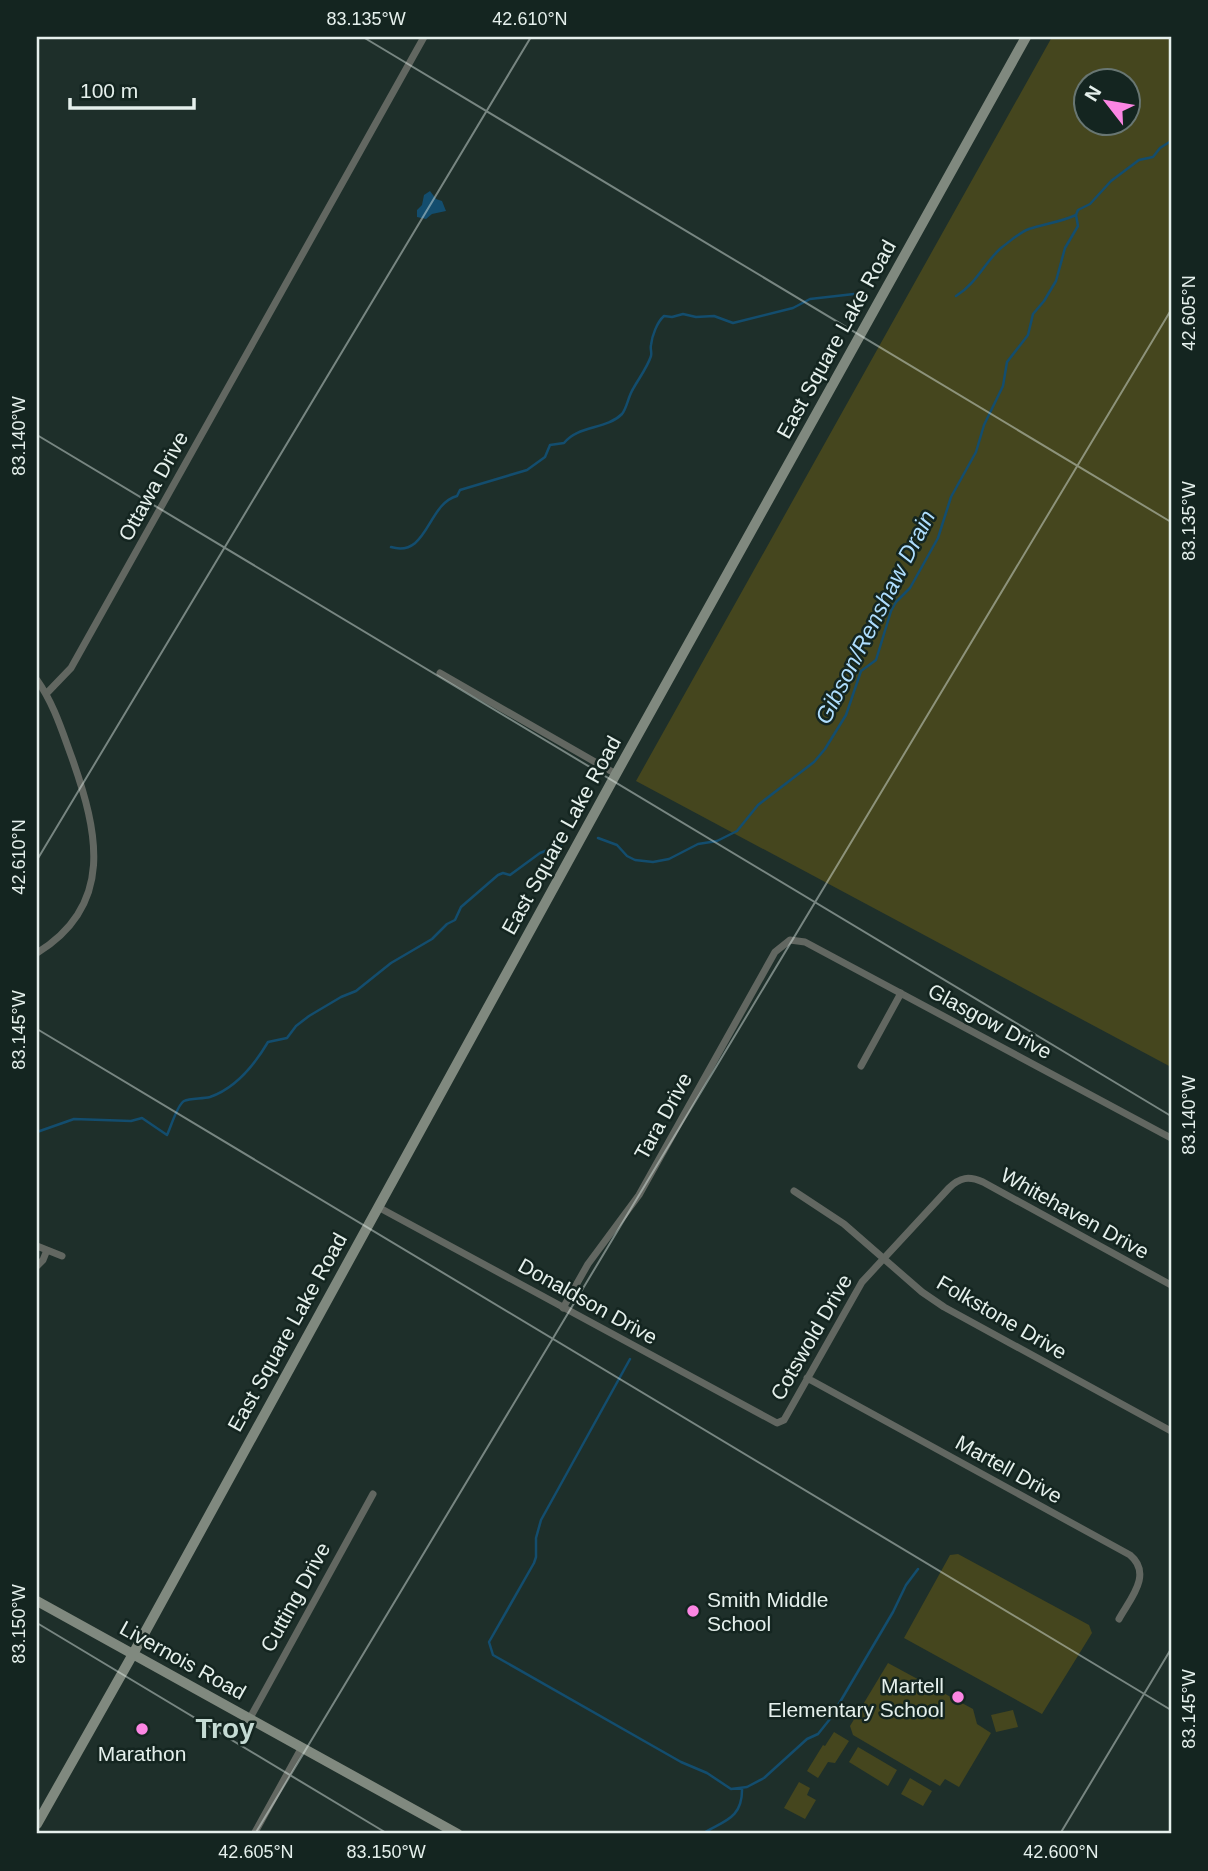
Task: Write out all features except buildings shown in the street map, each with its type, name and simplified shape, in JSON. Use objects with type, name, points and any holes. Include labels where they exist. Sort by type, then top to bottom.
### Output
[{"type":"main road","name":"East Square Lake Road","points":[[37,1824],[1026,37]]},
{"type":"main road","name":"Livernois Road","points":[[37,1601],[458,1834]]},
{"type":"street","name":"Ottawa Drive","points":[[46,694],[63,678],[75,661],[424,37]]},
{"type":"street","points":[[440,673],[616,774]]},
{"type":"street","points":[[37,680],[55,710],[87,804],[95,858],[91,886],[83,907],[62,934],[37,953]]},
{"type":"street","name":"Glasgow Drive","points":[[790,940],[805,942],[1171,1138]]},
{"type":"street","name":"Tara Drive","points":[[563,1308],[588,1264],[639,1195],[775,952],[790,940]]},
{"type":"street","points":[[861,1066],[901,993]]},
{"type":"street","name":"Whitehaven Drive","points":[[960,1179],[971,1178],[983,1182],[1171,1285]]},
{"type":"street","name":"Cotswold Drive","points":[[781,1422],[862,1282],[960,1179]]},
{"type":"street","name":"Folkstone Drive","points":[[793,1191],[831,1214],[922,1292],[944,1307],[1171,1431]]},
{"type":"street","name":"Donaldson Drive","points":[[378,1206],[770,1420],[781,1422]]},
{"type":"street","points":[[37,1246],[62,1256]]},
{"type":"street","points":[[37,1266],[47,1250]]},
{"type":"street","name":"Martell Drive","points":[[807,1378],[1130,1555],[1140,1568],[1141,1578],[1119,1619]]},
{"type":"street","name":"Cutting Drive","points":[[250,1718],[373,1494]]},
{"type":"street","points":[[254,1834],[302,1747]]},
{"type":"shaded area","points":[[1052,37],[1171,37],[1171,1067],[636,781]]},
{"type":"shaded area","points":[[958,1554],[1089,1625],[1092,1633],[1042,1714],[904,1638],[950,1555]]},
{"type":"shaded area","points":[[888,1663],[973,1709],[977,1724],[991,1733],[959,1787],[945,1779],[940,1786],[853,1735],[850,1726]]},
{"type":"shaded area","points":[[1013,1710],[1018,1727],[996,1732],[991,1715]]},
{"type":"shaded area","points":[[834,1732],[849,1741],[835,1763],[828,1762],[818,1778],[807,1771]]},
{"type":"shaded area","points":[[858,1747],[897,1770],[888,1786],[849,1762]]},
{"type":"shaded area","points":[[910,1778],[932,1791],[923,1806],[901,1794]]},
{"type":"shaded area","points":[[799,1782],[810,1788],[807,1795],[816,1800],[805,1819],[784,1808]]},
{"type":"water","points":[[430,191],[436,199],[442,201],[446,211],[432,214],[426,219],[417,217],[417,210],[422,205],[424,195]]},
{"type":"waterway","points":[[956,296],[970,285],[995,254],[1015,237],[1029,229],[1076,215],[1078,210],[1090,204],[1111,181],[1139,160],[1153,157],[1171,141]]},
{"type":"waterway","name":"Gibson/Renshaw Drain","points":[[598,838],[617,845],[635,860],[653,862],[669,859],[698,844],[717,841],[737,831],[758,805],[814,762],[825,749],[846,715],[861,671],[876,660],[891,611],[910,588],[938,538],[951,497],[976,452],[984,425],[1003,386],[1007,362],[1028,335],[1033,314],[1056,281],[1065,248],[1078,226],[1076,215]]},
{"type":"waterway","points":[[391,547],[413,545],[439,509],[457,496],[460,490],[527,470],[545,457],[550,445],[564,443],[577,433],[608,423],[622,414],[649,360],[654,333],[664,316],[714,316],[733,323],[793,308],[810,299],[854,294]]},
{"type":"waterway","name":"Gibson/Renshaw Drain","points":[[37,1132],[74,1119],[131,1121],[142,1118],[167,1135],[181,1103],[189,1099],[210,1097],[228,1088],[251,1067],[268,1042],[287,1038],[296,1026],[309,1016],[356,991],[391,963],[432,939],[455,920],[461,907],[498,875],[510,875],[540,853],[561,845]]},
{"type":"waterway","points":[[630,1359],[541,1520],[534,1563],[489,1642],[493,1655],[681,1762],[707,1773],[731,1789],[747,1787],[764,1778],[807,1739],[818,1734],[830,1719],[906,1585],[918,1569]]},
{"type":"waterway","points":[[702,1834],[735,1813],[742,1788]]},
{"type":"place","name":"Smith Middle School","points":[[693,1611]]},
{"type":"place","name":"Martell Elementary School","points":[[958,1697]]},
{"type":"place","name":"Marathon","points":[[142,1729]]},
{"type":"district","name":"Troy","points":[[225,1728]]}]
